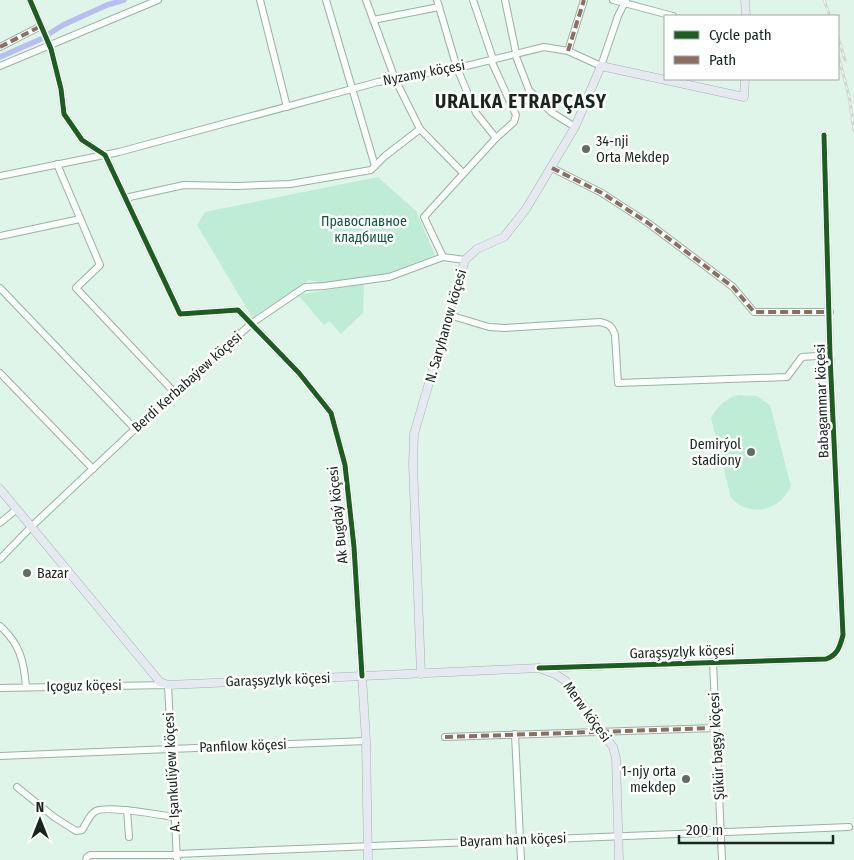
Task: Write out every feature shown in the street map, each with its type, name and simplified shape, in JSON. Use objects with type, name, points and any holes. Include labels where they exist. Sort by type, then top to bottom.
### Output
[{"type":"main road","points":[[744,0],[746,15]]},
{"type":"main road","name":"Nyzamy köçesi","points":[[601,66],[664,80]]},
{"type":"main road","name":"N. Saryhanow köçesi","points":[[421,674],[413,464],[414,434],[465,260],[477,249],[504,236],[526,209],[575,127],[601,66]]},
{"type":"main road","name":"Nyzamy köçesi","points":[[666,80],[744,97],[745,80]]},
{"type":"main road","points":[[0,489],[160,682],[168,684]]},
{"type":"main road","name":"Garaşsyzlyk köçesi","points":[[168,684],[539,668]]},
{"type":"main road","name":"Merw köçesi","points":[[539,668],[555,674],[566,681],[612,747],[616,758],[620,860]]},
{"type":"main road","name":"Ak Bugdaý köçesi","points":[[362,676],[366,741],[368,860]]},
{"type":"street","points":[[30,0],[48,43],[60,89],[64,114],[82,140],[105,154],[125,198],[184,185],[290,184],[371,170],[420,129]]},
{"type":"street","points":[[0,66],[48,43],[158,0]]},
{"type":"street","points":[[260,0],[287,107]]},
{"type":"street","points":[[326,0],[374,166]]},
{"type":"street","points":[[366,0],[395,79],[420,129],[463,173]]},
{"type":"street","points":[[437,0],[457,68],[476,113],[496,138]]},
{"type":"street","points":[[443,258],[424,217],[496,138],[514,122],[516,115],[492,59],[473,0]]},
{"type":"street","points":[[505,0],[516,54],[529,90],[551,112],[575,127]]},
{"type":"street","points":[[568,52],[584,0]]},
{"type":"street","points":[[613,0],[670,15]]},
{"type":"street","name":"N. Saryhanow köçesi","points":[[601,66],[618,16],[625,2]]},
{"type":"street","points":[[373,20],[440,8]]},
{"type":"street","points":[[0,47],[42,28]]},
{"type":"street","name":"Nyzamy köçesi","points":[[0,176],[105,154],[352,89],[457,68],[544,47],[568,52],[601,66]]},
{"type":"street","name":"Babagammar köçesi","points":[[824,135],[830,355],[843,635],[837,652],[832,657],[826,659]]},
{"type":"street","points":[[57,164],[100,265],[76,288],[176,394]]},
{"type":"street","points":[[552,168],[602,193],[648,223],[733,287],[754,312],[830,312]]},
{"type":"street","name":"Ak Bugdaý köçesi","points":[[125,198],[180,314],[238,310],[299,373],[331,413],[345,465],[354,547],[362,676]]},
{"type":"street","points":[[0,236],[80,219]]},
{"type":"street","name":"Berdi Kerbabaýew köçesi","points":[[0,559],[31,527],[135,429],[176,394],[252,323],[305,286],[324,286],[389,277],[443,258],[465,260]]},
{"type":"street","points":[[0,288],[135,429]]},
{"type":"street","points":[[449,315],[490,327],[505,328],[600,322],[608,324],[613,328],[615,335],[618,383],[787,377],[802,357],[830,355]]},
{"type":"street","points":[[0,373],[93,469]]},
{"type":"street","points":[[0,523],[17,509]]},
{"type":"street","points":[[0,626],[12,638],[22,659],[26,687]]},
{"type":"street","name":"Garaşsyzlyk köçesi","points":[[539,668],[826,659]]},
{"type":"street","name":"Şükür bagşy köçesi","points":[[713,662],[722,860]]},
{"type":"street","name":"Içoguz köçesi","points":[[0,688],[168,684]]},
{"type":"street","name":"A. Işankuliýew köçesi","points":[[168,684],[177,856]]},
{"type":"street","points":[[445,736],[716,728]]},
{"type":"street","points":[[515,734],[521,860]]},
{"type":"street","name":"Panfilow köçesi","points":[[0,756],[366,741]]},
{"type":"street","points":[[16,787],[54,817],[76,831],[82,830],[95,811],[127,810],[174,817]]},
{"type":"street","points":[[127,810],[129,837]]},
{"type":"street","name":"Bayram han köçesi","points":[[86,860],[90,855],[125,857],[177,856],[368,845],[849,828]]},
{"type":"green space","name":"Православное кладбище","points":[[378,177],[416,211],[435,255],[386,274],[325,283],[309,280],[252,317],[197,225],[205,212]]},
{"type":"green space","points":[[364,284],[363,313],[341,334],[330,321],[324,325],[298,295]]},
{"type":"green space","name":"Demirýol stadiony","points":[[739,395],[757,396],[770,405],[791,486],[780,501],[764,509],[747,508],[731,498],[711,418],[722,403]]},
{"type":"waterway","points":[[0,57],[41,39],[63,25],[107,5],[124,0]]},
{"type":"railway","points":[[824,0],[830,15]]},
{"type":"railway","points":[[839,40],[845,60]]},
{"type":"railway","points":[[839,59],[849,96],[854,131]]},
{"type":"marked path","points":[[568,51],[584,0]]},
{"type":"marked path","points":[[0,47],[41,26]]},
{"type":"marked path","points":[[552,168],[602,193],[648,223],[733,287],[754,312],[830,312],[830,314]]},
{"type":"marked path","points":[[445,737],[715,728]]},
{"type":"cycle path","points":[[30,0],[51,49],[61,89],[64,114],[82,140],[105,155],[180,314],[238,310],[299,373],[331,413],[345,465],[354,547],[362,676]]},
{"type":"cycle path","points":[[539,668],[826,659],[838,650],[843,635],[830,355],[824,135]]},
{"type":"place","name":"34-nji Orta Mekdep","points":[[586,149]]},
{"type":"place","name":"Demirýol stadiony","points":[[751,452]]},
{"type":"place","name":"Bazar","points":[[27,573]]},
{"type":"place","name":"1-njy orta mekdep","points":[[686,779]]},
{"type":"district","name":"URALKA ETRAPÇASY","points":[[521,101]]}]
